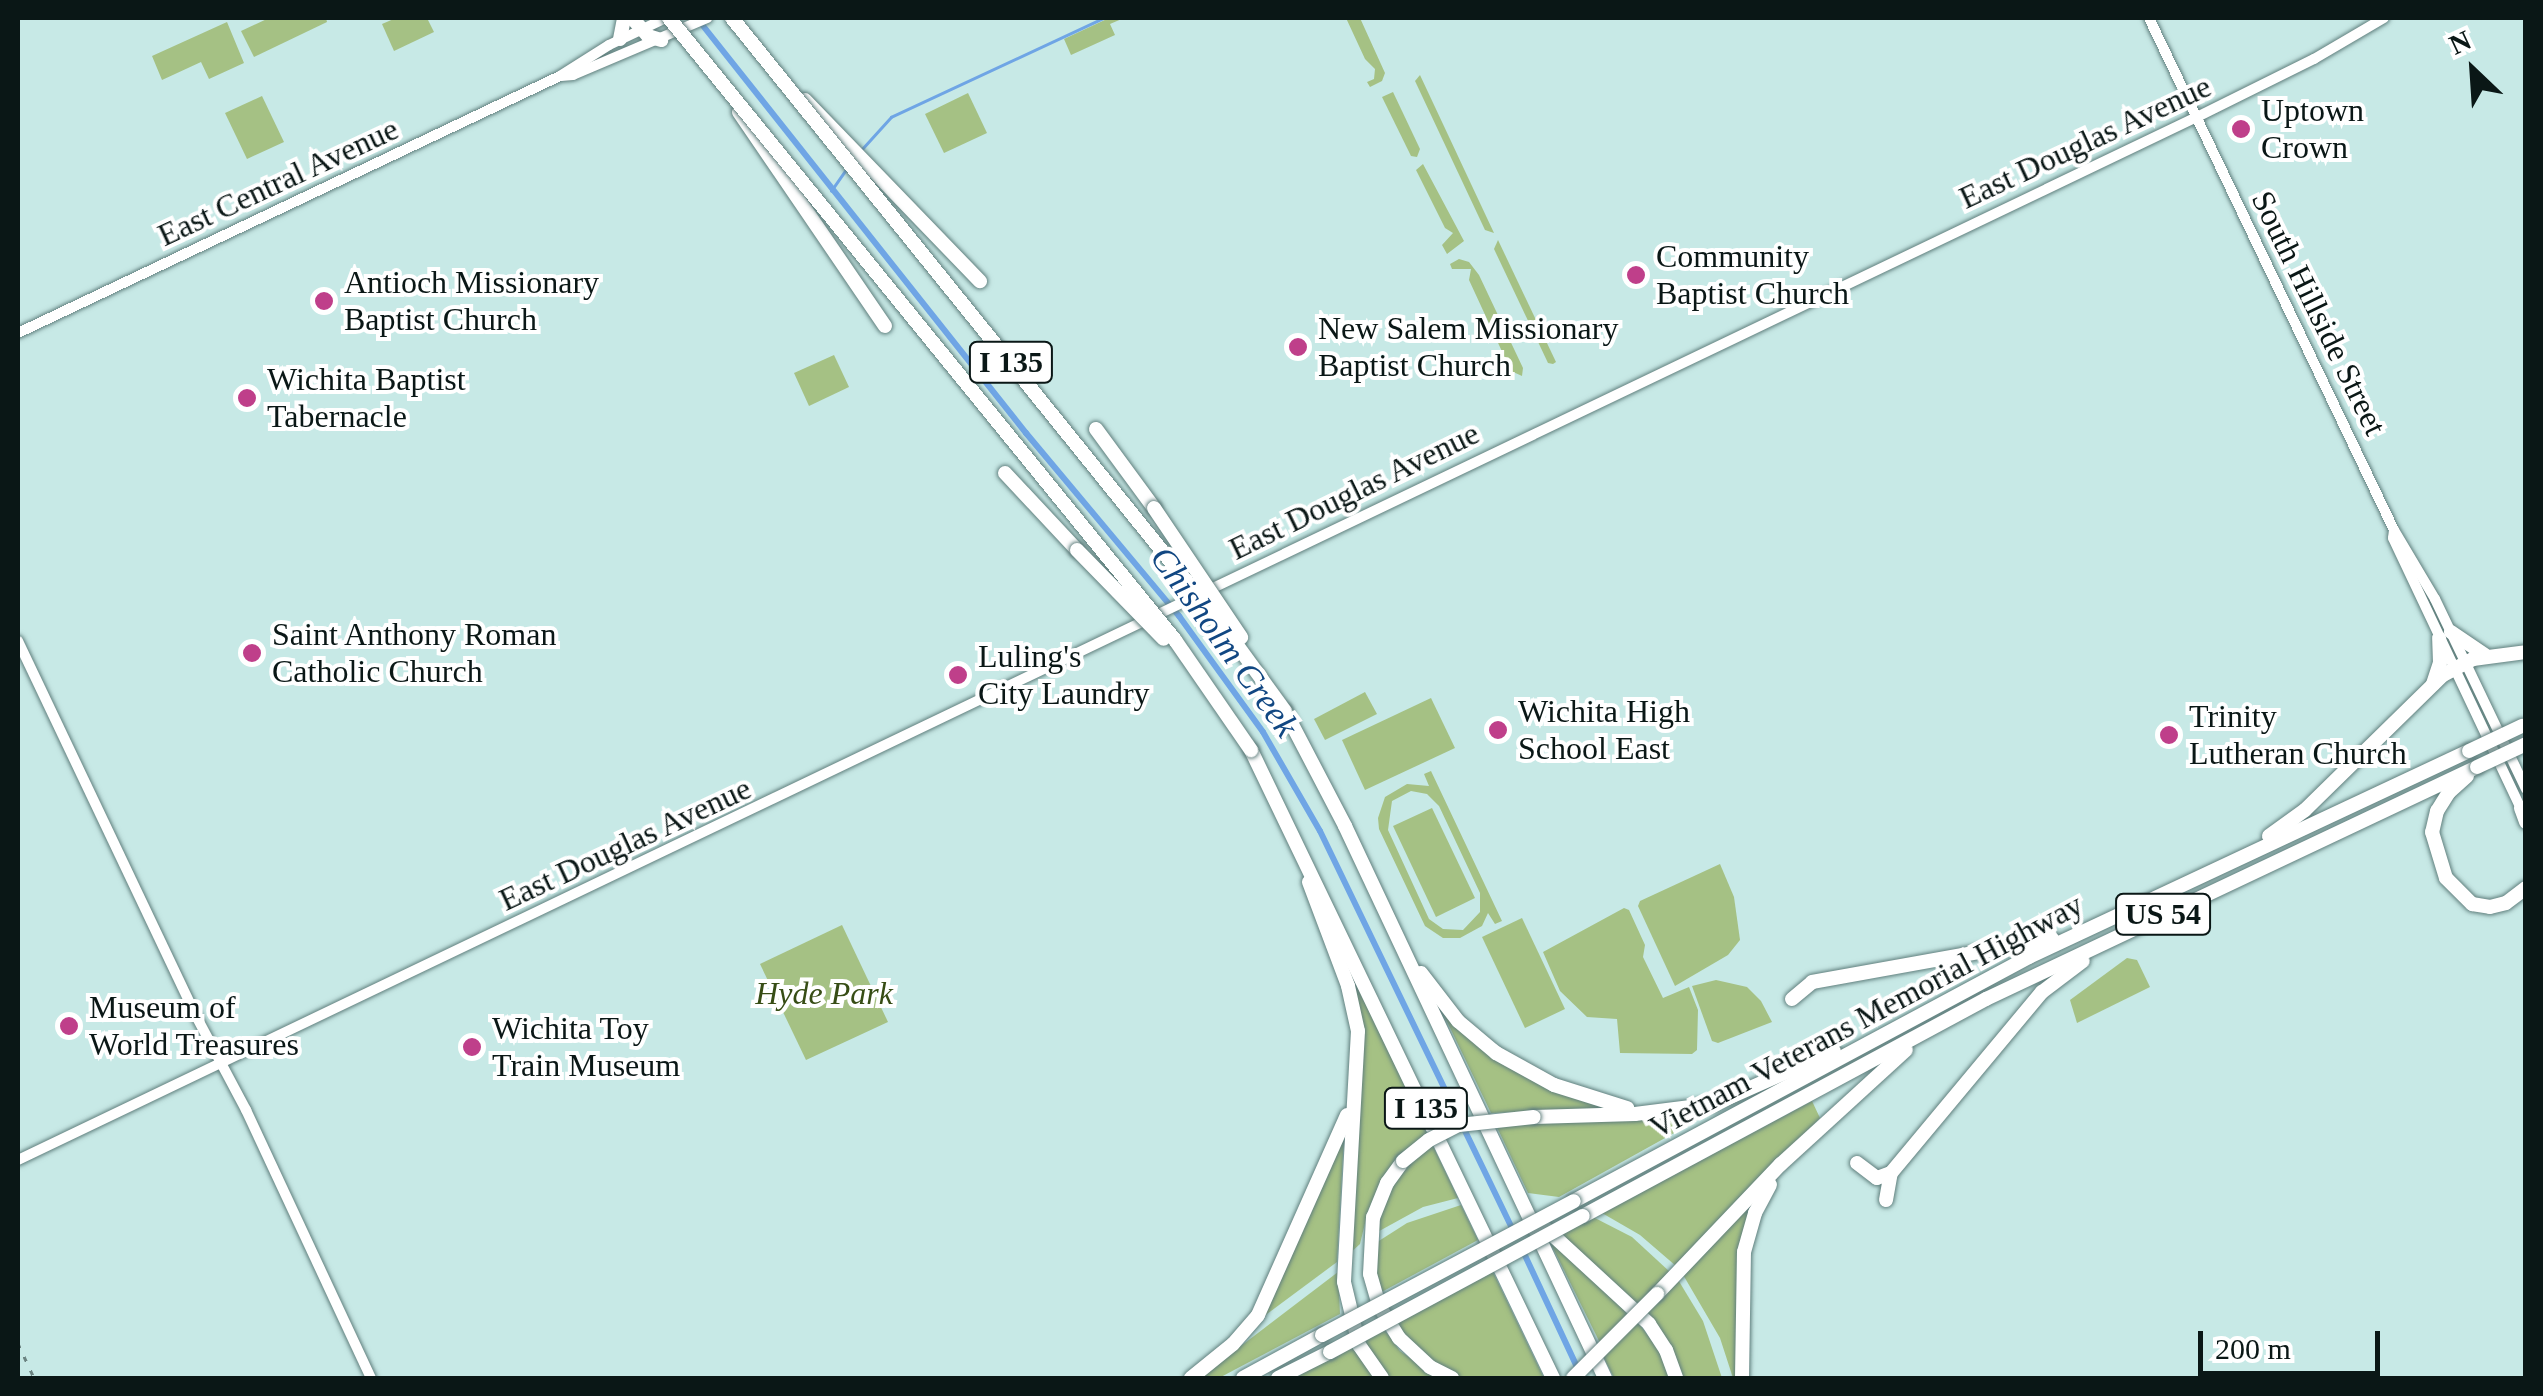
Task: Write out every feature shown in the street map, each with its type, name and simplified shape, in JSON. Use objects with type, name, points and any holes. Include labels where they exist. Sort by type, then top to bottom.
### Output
[{"type":"highway","points":[[620,39],[624,18]]},
{"type":"highway","name":"I 135","points":[[668,18],[1176,640],[1230,713],[1297,837],[1554,1378]]},
{"type":"highway","name":"I 135","points":[[732,18],[1230,634],[1285,711],[1380,904]]},
{"type":"highway","points":[[636,24],[661,40]]},
{"type":"highway","points":[[766,60],[980,281]]},
{"type":"highway","points":[[708,64],[885,326]]},
{"type":"highway","points":[[1096,429],[1232,621],[1285,711]]},
{"type":"highway","points":[[1005,472],[1230,713]]},
{"type":"highway","points":[[2432,684],[2445,635],[2490,656]]},
{"type":"highway","points":[[2220,866],[2305,810],[2432,684],[2460,667],[2490,656],[2526,652]]},
{"type":"highway","name":"Vietnam Veterans Memorial Highway","points":[[1243,1378],[1845,1050],[2105,921],[2524,725]]},
{"type":"highway","name":"Vietnam Veterans Memorial Highway","points":[[1278,1378],[1986,999],[2526,744]]},
{"type":"highway","points":[[2477,767],[2449,792],[2437,811],[2432,832],[2436,854],[2446,878],[2472,904],[2490,908],[2526,892]]},
{"type":"highway","points":[[1297,837],[1306,875],[1348,986],[1358,1031],[1345,1206],[1344,1282],[1358,1345],[1382,1378]]},
{"type":"highway","points":[[1380,904],[1443,1004],[1496,1052],[1585,1098],[1658,1112]]},
{"type":"highway","points":[[1380,904],[1605,1378]]},
{"type":"highway","points":[[1792,998],[1804,980],[1984,954],[2056,938],[2105,921]]},
{"type":"highway","points":[[1886,1200],[1891,1174],[2042,992],[2134,928]]},
{"type":"highway","points":[[1573,1378],[1859,1088],[1895,1058],[1986,999]]},
{"type":"highway","points":[[1195,1376],[1233,1344],[1258,1314],[1343,1128],[1357,1070]]},
{"type":"highway","points":[[1452,1378],[1430,1367],[1399,1338],[1379,1306],[1370,1274],[1373,1217],[1387,1183],[1404,1161],[1429,1140],[1460,1125],[1534,1116],[1658,1112],[1714,1104],[1798,1074]]},
{"type":"highway","points":[[1492,1138],[1543,1226],[1648,1324],[1666,1350],[1676,1378]]},
{"type":"highway","points":[[1742,1378],[1742,1270],[1749,1232],[1762,1197],[1798,1149]]},
{"type":"highway","points":[[1858,1163],[1877,1178],[1891,1174]]},
{"type":"main road","name":"East Central Avenue","points":[[18,333],[560,76],[620,39],[636,24],[668,18]]},
{"type":"main road","name":"East Central Avenue","points":[[560,76],[573,75],[707,18]]},
{"type":"main road","name":"South Hillside Street","points":[[2149,18],[2394,530],[2393,538],[2445,635],[2524,816]]},
{"type":"main road","name":"East Douglas Avenue","points":[[18,1160],[796,791],[1188,598],[2197,117],[2314,59],[2384,18]]},
{"type":"main road","points":[[18,641],[246,1110],[371,1378]]},
{"type":"main road","name":"South Hillside Street","points":[[2460,667],[2526,788]]},
{"type":"green space","points":[[269,18],[326,18],[327,22],[254,57],[241,31]]},
{"type":"green space","points":[[396,18],[427,18],[434,32],[394,51],[382,24]]},
{"type":"green space","points":[[1109,18],[1124,18],[1110,24],[1115,35],[1071,55],[1064,39]]},
{"type":"green space","points":[[1346,18],[1360,18],[1385,73],[1382,81],[1370,87],[1367,82],[1374,79],[1375,69],[1365,59]]},
{"type":"green space","points":[[227,22],[244,63],[209,79],[201,62],[162,80],[152,56]]},
{"type":"green space","points":[[1420,75],[1494,233],[1485,230],[1415,81]]},
{"type":"green space","points":[[1393,92],[1420,149],[1417,157],[1411,156],[1382,97]]},
{"type":"green space","points":[[968,93],[987,133],[944,153],[925,114]]},
{"type":"green space","points":[[262,96],[284,142],[247,159],[225,113]]},
{"type":"green space","points":[[1423,164],[1464,241],[1447,254],[1442,245],[1453,233],[1445,228],[1416,170]]},
{"type":"green space","points":[[1498,240],[1556,362],[1553,364],[1548,363],[1494,249]]},
{"type":"green space","points":[[1459,259],[1469,262],[1479,275],[1523,368],[1522,376],[1511,371],[1469,280],[1471,269],[1452,269],[1450,264]]},
{"type":"green space","points":[[834,355],[849,387],[809,406],[794,373]]},
{"type":"green space","points":[[1365,692],[1377,714],[1325,740],[1314,719]]},
{"type":"green space","points":[[1431,698],[1455,748],[1365,790],[1342,740]]},
{"type":"green space","points":[[1431,771],[1502,921],[1495,924],[1488,913],[1482,926],[1460,938],[1443,938],[1425,926],[1379,829],[1378,818],[1385,797],[1407,784],[1429,786],[1424,774]],"holes":[[[1411,791],[1427,794],[1439,806],[1480,893],[1480,912],[1463,930],[1443,929],[1429,919],[1388,830],[1392,801]]]},
{"type":"green space","points":[[1432,808],[1475,898],[1436,917],[1393,826]]},
{"type":"green space","points":[[1720,864],[1734,897],[1740,940],[1728,955],[1675,986],[1638,906],[1640,901]]},
{"type":"green space","points":[[1624,908],[1629,910],[1645,945],[1643,957],[1663,998],[1689,987],[1698,1010],[1697,1050],[1692,1054],[1620,1053],[1617,1019],[1587,1017],[1560,991],[1543,952]]},
{"type":"green space","points":[[1522,918],[1565,1009],[1525,1028],[1482,937]]},
{"type":"green space","name":"Hyde Park","points":[[842,925],[888,1022],[806,1060],[760,964]]},
{"type":"green space","points":[[2127,958],[2137,960],[2150,987],[2077,1023],[2070,1000]]},
{"type":"green space","points":[[1354,978],[1428,1135],[1367,1215],[1360,1244],[1348,1255],[1358,1095]]},
{"type":"green space","points":[[1716,980],[1747,987],[1761,1001],[1772,1022],[1718,1043],[1712,1041],[1692,986]]},
{"type":"green space","points":[[1441,1009],[1554,1089],[1605,1109],[1491,1113]]},
{"type":"green space","points":[[1812,1101],[1820,1118],[1676,1266],[1640,1235],[1602,1213]]},
{"type":"green space","points":[[1719,1108],[1559,1197],[1528,1193],[1495,1123],[1673,1117]]},
{"type":"green space","points":[[1344,1135],[1337,1262],[1259,1320]]},
{"type":"green space","points":[[1432,1144],[1458,1198],[1423,1207],[1372,1235],[1378,1209],[1402,1168]]},
{"type":"green space","points":[[1753,1199],[1733,1378],[1720,1338],[1682,1273]]},
{"type":"green space","points":[[1461,1205],[1478,1240],[1378,1294],[1371,1246],[1407,1223]]},
{"type":"green space","points":[[1593,1217],[1632,1237],[1670,1272],[1638,1307],[1559,1236]]},
{"type":"green space","points":[[1550,1242],[1630,1316],[1601,1345]]},
{"type":"green space","points":[[1338,1272],[1340,1314],[1219,1378],[1199,1378]]},
{"type":"green space","points":[[1493,1272],[1544,1378],[1459,1378],[1429,1362],[1392,1326]]},
{"type":"green space","points":[[1677,1278],[1703,1321],[1722,1378],[1680,1378],[1645,1313]]},
{"type":"green space","points":[[1637,1321],[1661,1353],[1670,1378],[1614,1378],[1603,1356]]},
{"type":"green space","points":[[1384,1329],[1400,1351],[1440,1378],[1389,1378],[1361,1342]]},
{"type":"green space","points":[[1352,1346],[1375,1378],[1295,1378]]},
{"type":"waterway","points":[[862,149],[891,117],[1103,18]]},
{"type":"waterway","name":"Chisholm Creek","points":[[700,22],[1026,433],[1179,616],[1263,732],[1320,831],[1514,1233]]},
{"type":"waterway","points":[[831,191],[848,167]]},
{"type":"waterway","name":"Chisholm Creek","points":[[1522,1249],[1578,1369]]},
{"type":"railway","points":[[18,1343],[34,1378]]},
{"type":"place","name":"Uptown Crown","points":[[2241,129]]},
{"type":"place","name":"Community Baptist Church","points":[[1636,275]]},
{"type":"place","name":"Antioch Missionary Baptist Church","points":[[324,301]]},
{"type":"place","name":"New Salem Missionary Baptist Church","points":[[1298,347]]},
{"type":"place","name":"Wichita Baptist Tabernacle","points":[[247,398]]},
{"type":"place","name":"Saint Anthony Roman Catholic Church","points":[[252,653]]},
{"type":"place","name":"Luling's City Laundry","points":[[958,675]]},
{"type":"place","name":"Wichita High School East","points":[[1498,730]]},
{"type":"place","name":"Trinity Lutheran Church","points":[[2169,735]]},
{"type":"place","name":"Museum of World Treasures","points":[[69,1026]]},
{"type":"place","name":"Wichita Toy Train Museum","points":[[472,1047]]}]
